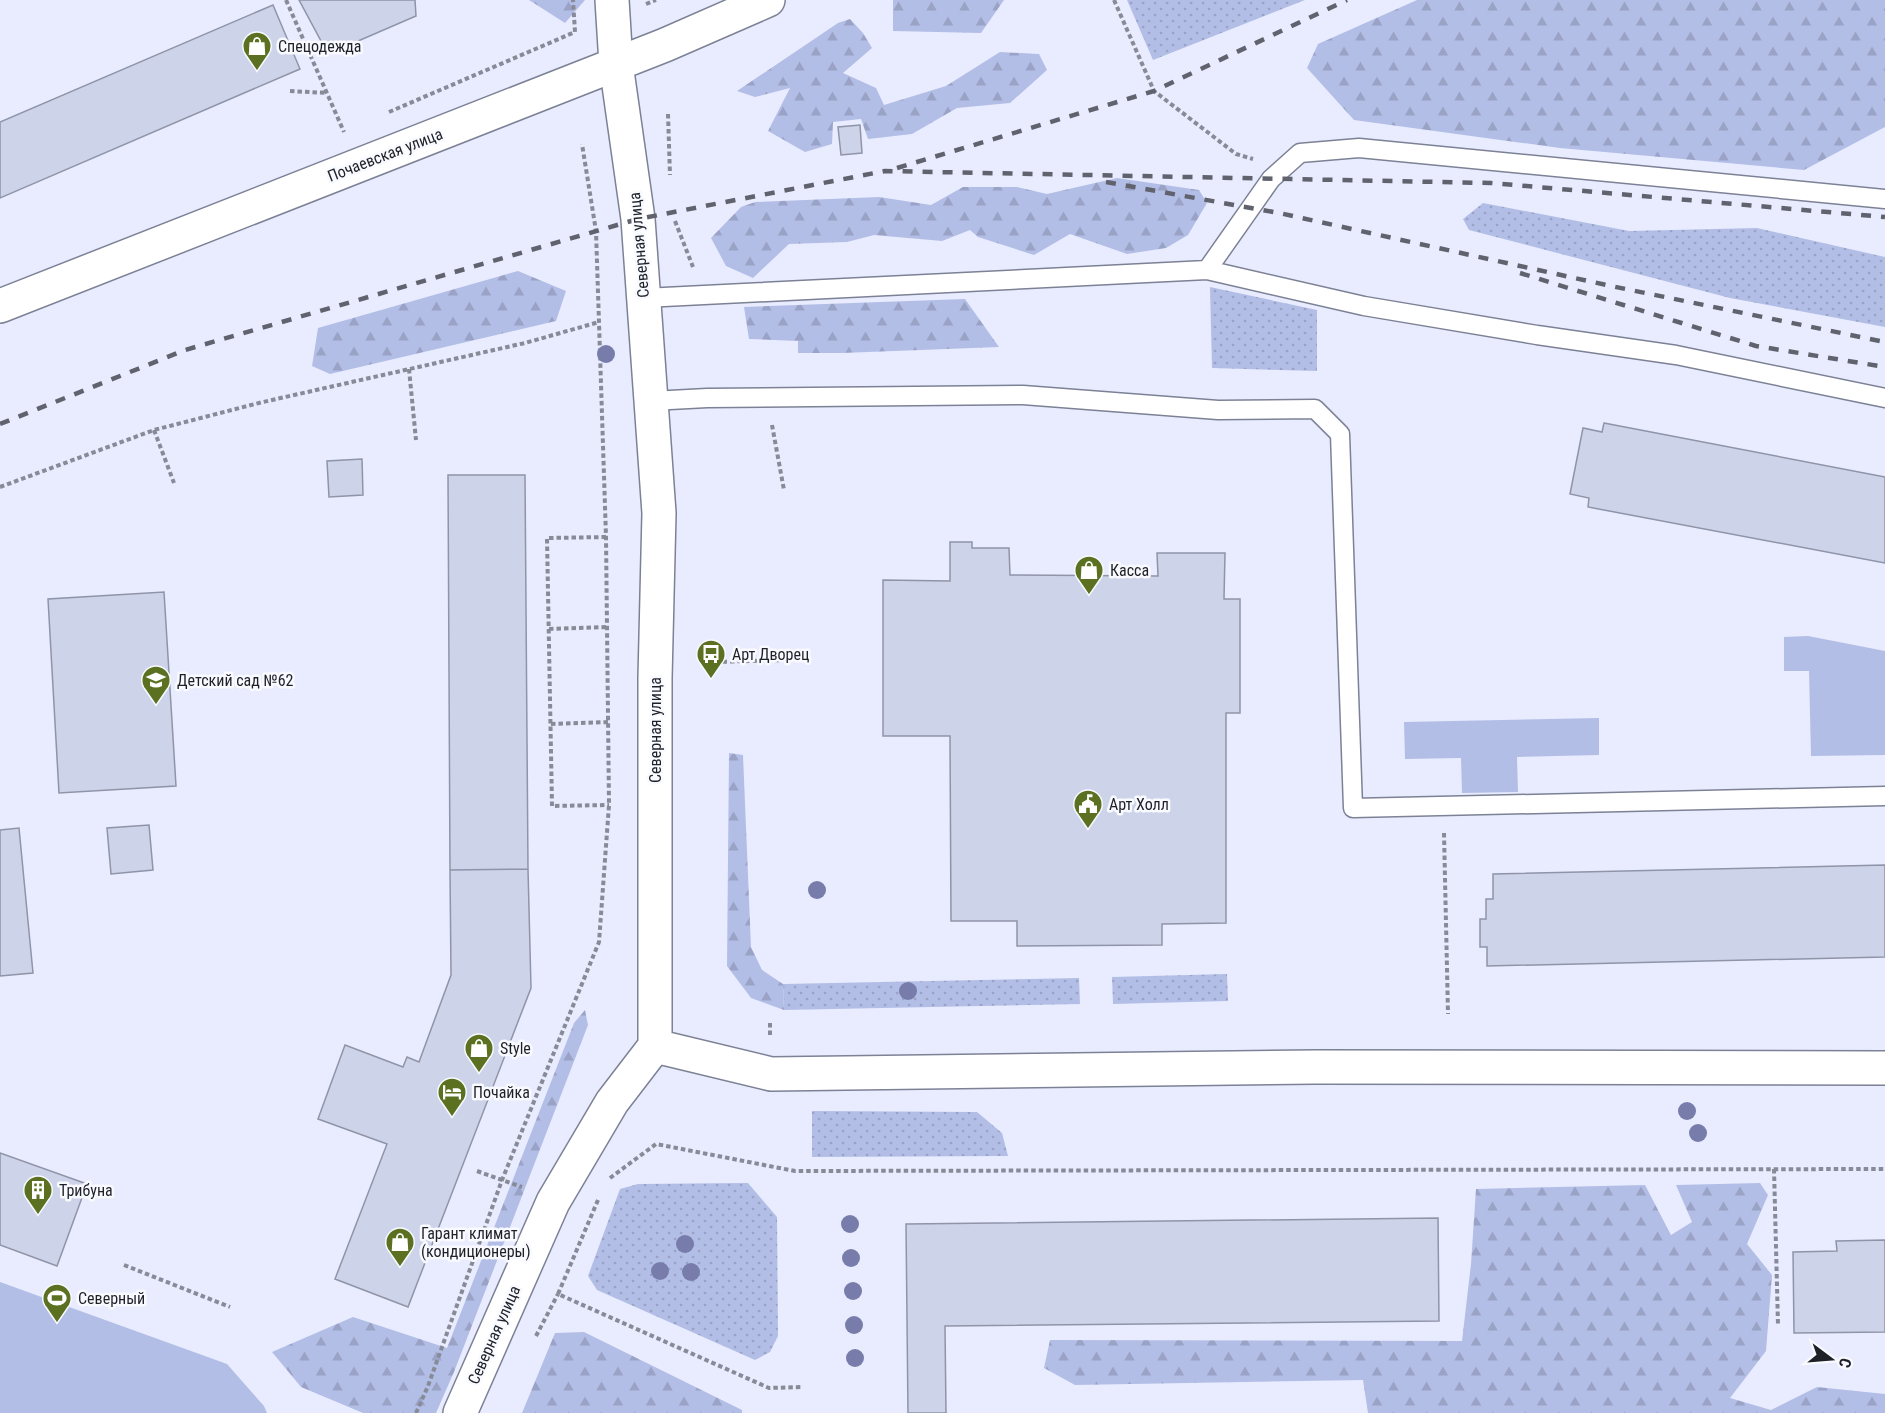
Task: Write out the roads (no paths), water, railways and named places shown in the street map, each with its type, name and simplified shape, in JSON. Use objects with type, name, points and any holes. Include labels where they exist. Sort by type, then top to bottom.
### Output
[{"type":"street","name":"Северная улица","points":[[460,1413],[553,1202],[612,1102],[655,1046],[655,678],[659,513],[638,219],[615,64],[612,0]]},
{"type":"street","name":"Почаевская улица","points":[[0,306],[665,45],[768,0]]},
{"type":"street","points":[[655,1046],[771,1074],[1316,1068],[1885,1068]]},
{"type":"lane","points":[[1207,270],[1271,179],[1300,153],[1359,148],[1885,199]]},
{"type":"lane","points":[[644,298],[1207,270],[1364,306],[1537,335],[1676,355],[1885,398]]},
{"type":"lane","points":[[651,401],[766,397],[1023,395],[1218,410],[1315,409],[1340,434],[1353,808],[1885,796]]},
{"type":"railway","points":[[897,168],[1154,91],[1347,0]]},
{"type":"railway","points":[[0,424],[185,350],[638,219],[885,171],[1491,183],[1885,217]]},
{"type":"railway","points":[[1106,182],[1279,213],[1611,286],[1885,342]]},
{"type":"railway","points":[[1520,273],[1756,346],[1885,367]]},
{"type":"place","name":"Спецодежда","points":[[257,72]]},
{"type":"place","name":"Касса","points":[[1089,596]]},
{"type":"place","name":"Арт Дворец","points":[[711,680]]},
{"type":"place","name":"Детский сад №62","points":[[156,706]]},
{"type":"place","name":"Арт Холл","points":[[1088,830]]},
{"type":"place","name":"Style","points":[[479,1074]]},
{"type":"place","name":"Почайка","points":[[452,1118]]},
{"type":"place","name":"Трибуна","points":[[38,1216]]},
{"type":"place","name":"Гарант климат (кондиционеры)","points":[[400,1268]]},
{"type":"place","name":"Северный","points":[[57,1324]]}]
